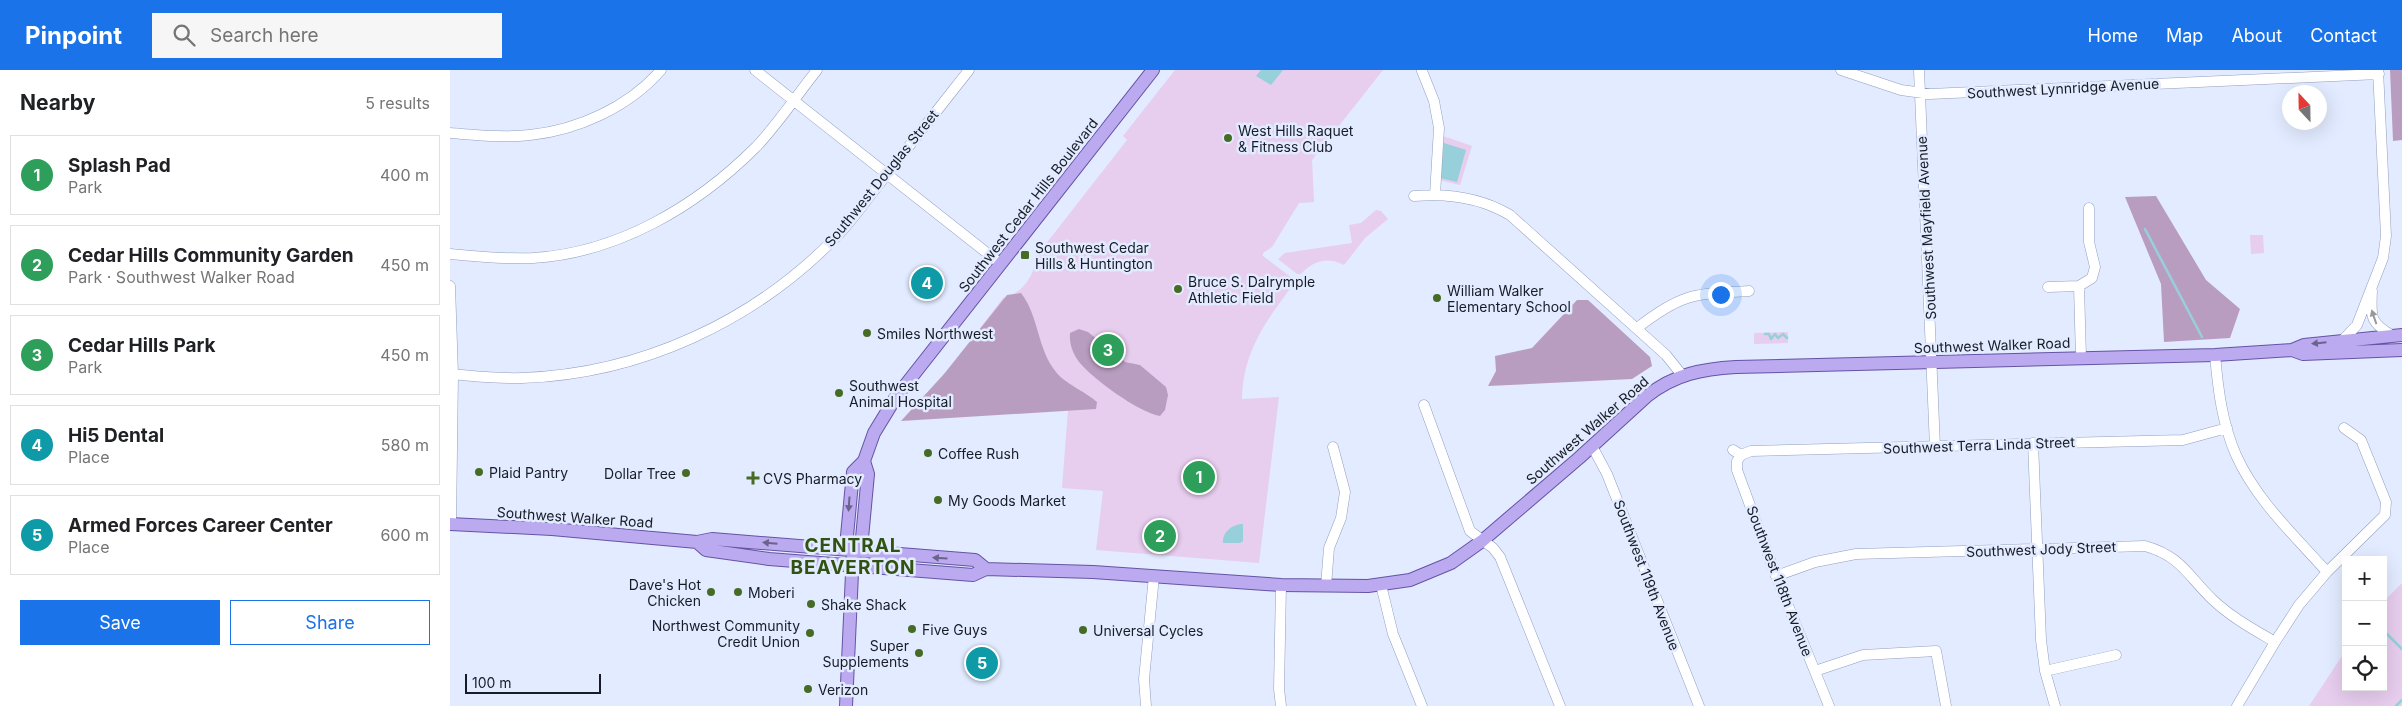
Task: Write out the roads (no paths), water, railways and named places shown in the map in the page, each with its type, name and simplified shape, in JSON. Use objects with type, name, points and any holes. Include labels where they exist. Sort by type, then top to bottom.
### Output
[{"type":"main road","name":"Southwest Cedar Hills Boulevard","points":[[846,706],[853,551],[862,538],[868,474],[864,462],[874,433],[896,397],[1153,70]]},
{"type":"main road","name":"Southwest Walker Road","points":[[697,542],[706,550],[769,559],[973,575],[986,569],[1093,572],[1281,585],[1381,585],[1410,580],[1437,570],[1461,556],[1482,541],[1647,396],[1666,382],[1682,375],[1703,370],[1736,367],[2215,355],[2292,350],[2304,344],[2398,336]]},
{"type":"main road","name":"Southwest Walker Road","points":[[2292,350],[2303,354],[2402,350]]},
{"type":"main road","name":"Southwest Walker Road","points":[[450,524],[697,542],[712,539],[975,560],[986,569]]},
{"type":"street","points":[[450,133],[529,135],[569,127],[590,120],[619,105],[661,70]]},
{"type":"street","points":[[755,70],[1001,264]]},
{"type":"street","points":[[450,254],[492,258],[535,258],[582,249],[627,235],[667,217],[722,178],[757,146],[817,70]]},
{"type":"street","name":"Southwest Douglas Street","points":[[451,374],[523,378],[595,370],[628,362],[687,341],[748,310],[791,279],[839,234],[969,70]]},
{"type":"street","name":"Southwest Lynnridge Avenue","points":[[1841,70],[1920,94],[2222,75],[2379,72]]},
{"type":"street","name":"Southwest Mayfield Avenue","points":[[1919,70],[1935,447]]},
{"type":"street","points":[[1422,71],[1434,101],[1439,128],[1434,195]]},
{"type":"street","points":[[2342,341],[2357,325],[2383,258],[2386,236],[2379,72]]},
{"type":"street","points":[[1414,196],[1466,197],[1496,207],[1510,215],[1637,328],[1670,359],[1682,375]]},
{"type":"street","points":[[2048,288],[2079,286],[2092,278],[2095,267],[2089,242],[2089,208]]},
{"type":"street","points":[[450,286],[450,524]]},
{"type":"street","points":[[2079,286],[2081,358]]},
{"type":"street","points":[[2372,290],[2373,318],[2378,327],[2398,336]]},
{"type":"street","points":[[1637,328],[1665,307],[1683,298],[1698,294],[1749,292]]},
{"type":"street","points":[[2215,355],[2219,391],[2227,428],[2237,455],[2256,489],[2327,572]]},
{"type":"street","points":[[1424,405],[1470,531],[1493,548],[1500,557],[1560,706]]},
{"type":"street","name":"Southwest Terra Linda Street","points":[[1737,453],[1751,451],[2183,440],[2227,428]]},
{"type":"street","points":[[2238,706],[2274,642],[2299,605],[2354,544],[2383,520],[2387,510],[2386,502],[2361,440],[2344,428]]},
{"type":"street","points":[[2034,444],[2041,640],[2045,671],[2055,706]]},
{"type":"street","name":"Southwest 119th Avenue","points":[[1592,446],[1607,474],[1698,706]]},
{"type":"street","points":[[1326,586],[1329,548],[1341,518],[1346,492],[1333,447]]},
{"type":"street","name":"Southwest 118th Avenue","points":[[1737,453],[1737,470],[1776,576],[1829,706]]},
{"type":"street","name":"Southwest Jody Street","points":[[1776,576],[1815,562],[1856,554],[2145,546],[2162,551],[2173,557],[2214,600],[2237,619],[2274,642]]},
{"type":"street","points":[[1146,706],[1144,679],[1154,576]]},
{"type":"street","points":[[1281,585],[1279,689],[1281,706]]},
{"type":"street","points":[[1381,585],[1393,634],[1422,706]]},
{"type":"street","points":[[1815,671],[1864,655],[1936,651],[1946,706]]},
{"type":"street","points":[[2045,671],[2116,656]]},
{"type":"waterway","points":[[2145,229],[2202,337]]},
{"type":"waterway","points":[[1765,334],[1769,334],[1771,339],[1775,334],[1778,338],[1783,334],[1787,338]]},
{"type":"waterway","points":[[2387,634],[2402,649]]},
{"type":"waterway","points":[[2396,706],[2402,700]]},
{"type":"place","name":"West Hills Raquet & Fitness Club","points":[[1228,138]]},
{"type":"place","name":"Southwest Cedar Hills & Huntington","points":[[1025,255]]},
{"type":"place","name":"Hi5 Dental","points":[[927,283]]},
{"type":"place","name":"Bruce S. DaIrymple Athletic Field","points":[[1178,289]]},
{"type":"place","name":"William Walker Elementary School","points":[[1437,298]]},
{"type":"place","name":"Smiles Northwest","points":[[867,333]]},
{"type":"place","name":"Cedar Hills Park","points":[[1108,350]]},
{"type":"place","name":"Southwest Animal Hospital","points":[[839,393]]},
{"type":"place","name":"Coffee Rush","points":[[928,453]]},
{"type":"place","name":"Plaid Pantry","points":[[479,472]]},
{"type":"place","name":"Dollar Tree","points":[[686,473]]},
{"type":"place","name":"Splash Pad","points":[[1199,477]]},
{"type":"place","name":"CVS Pharmacy","points":[[753,478]]},
{"type":"place","name":"My Goods Market","points":[[938,500]]},
{"type":"place","name":"Cedar Hills Community Garden","points":[[1160,536]]},
{"type":"place","name":"Dave's Hot Chicken","points":[[711,592]]},
{"type":"place","name":"Moberi","points":[[738,592]]},
{"type":"place","name":"Shake Shack","points":[[811,604]]},
{"type":"place","name":"Five Guys","points":[[912,629]]},
{"type":"place","name":"Universal Cycles","points":[[1083,630]]},
{"type":"place","name":"Northwest Community Credit Union","points":[[810,633]]},
{"type":"place","name":"Super Supplements","points":[[919,653]]},
{"type":"place","name":"Armed Forces Career Center","points":[[982,663]]},
{"type":"place","name":"Verizon","points":[[808,689]]},
{"type":"district","name":"CENTRAL BEAVERTON","points":[[853,556]]}]
